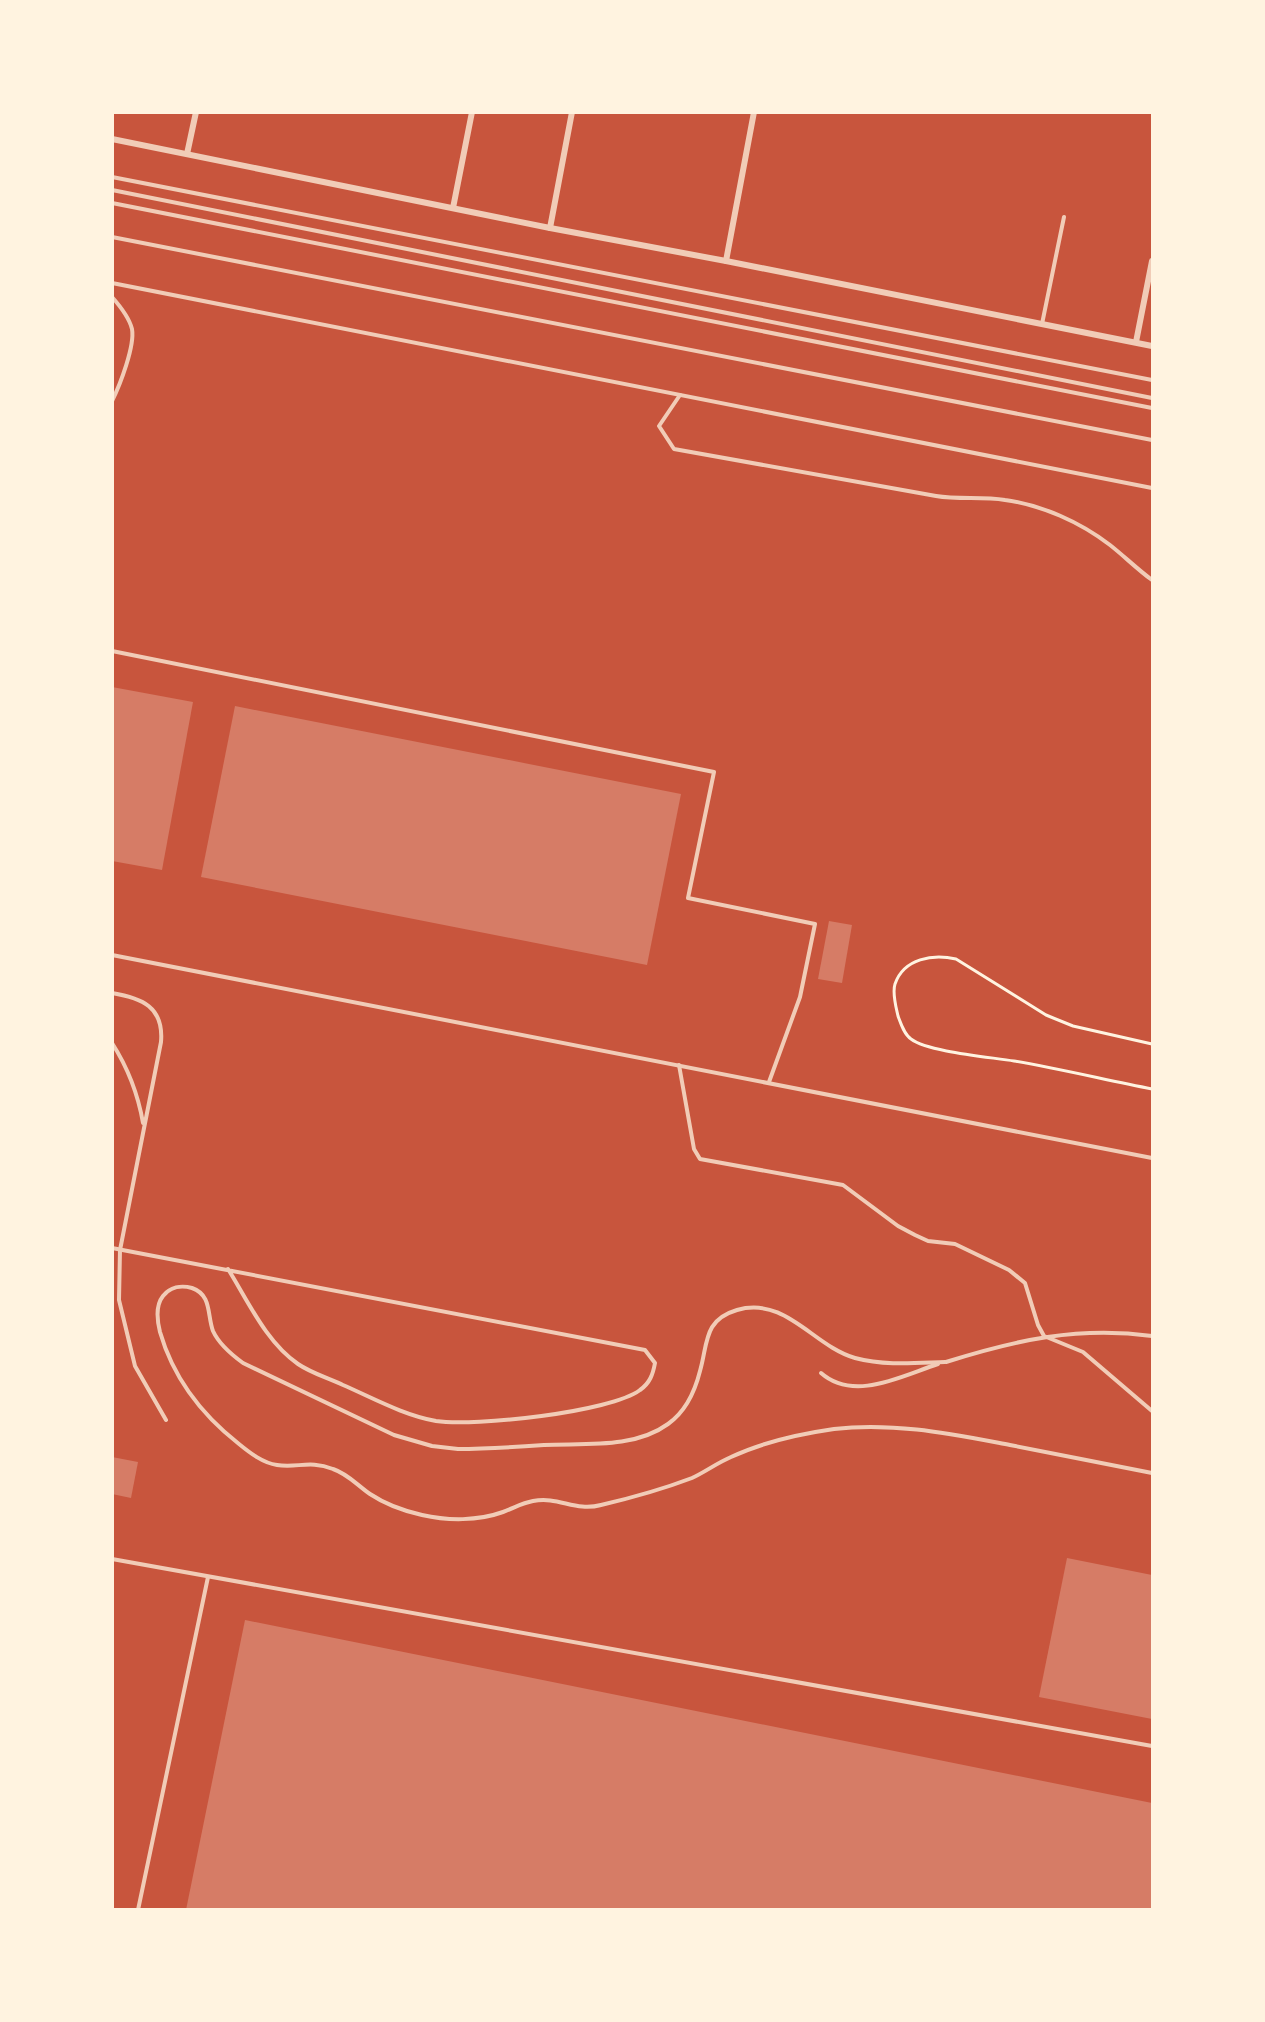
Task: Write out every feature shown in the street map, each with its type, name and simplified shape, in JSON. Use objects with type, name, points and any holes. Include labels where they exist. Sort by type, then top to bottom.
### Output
[{"type":"street","points":[[187,154],[196,112]]},
{"type":"street","points":[[453,208],[472,112]]},
{"type":"street","points":[[550,228],[572,112]]},
{"type":"street","points":[[726,261],[754,112]]},
{"type":"street","points":[[112,139],[1152,346]]},
{"type":"street","points":[[1136,342],[1152,261]]},
{"type":"lane","points":[[112,177],[1152,380]]},
{"type":"lane","points":[[112,190],[1152,398]]},
{"type":"lane","points":[[112,202],[1152,408]]},
{"type":"lane","points":[[1042,324],[1064,217]]},
{"type":"lane","points":[[112,237],[1152,440]]},
{"type":"lane","points":[[112,283],[1152,488]]},
{"type":"lane","points":[[112,297],[127,318],[132,331],[130,348],[112,401]]},
{"type":"lane","points":[[680,395],[659,426],[674,449],[936,496],[959,499],[994,499],[1030,505],[1065,518],[1096,536],[1152,580]]},
{"type":"lane","points":[[112,651],[714,772],[688,898],[815,924],[800,997],[769,1083]]},
{"type":"lane","points":[[112,955],[1152,1158]]},
{"type":"lane","points":[[112,993],[134,997],[147,1004],[156,1015],[161,1028],[161,1042],[120,1250],[119,1300],[135,1366],[166,1420]]},
{"type":"lane","points":[[112,1043],[126,1067],[136,1092],[144,1127]]},
{"type":"lane","points":[[679,1065],[694,1149],[700,1159],[843,1185],[898,1226],[928,1242],[955,1244],[1009,1270],[1025,1282],[1038,1325],[1044,1336],[1083,1352],[1152,1411]]},
{"type":"lane","points":[[112,1248],[228,1269],[645,1350],[655,1363],[653,1373],[648,1383],[629,1397],[593,1408],[476,1423],[436,1421],[411,1415],[300,1365],[281,1352],[228,1269]]},
{"type":"lane","points":[[945,1362],[881,1364],[853,1358],[830,1348],[787,1316],[770,1309],[753,1307],[736,1310],[721,1318],[708,1333],[699,1376],[684,1408],[661,1429],[619,1442],[458,1449],[419,1443],[394,1435],[243,1363],[219,1339],[212,1327],[207,1302],[202,1294],[194,1289],[179,1287],[169,1290],[161,1298],[157,1308],[158,1324],[165,1346],[182,1382],[208,1415],[239,1444],[272,1464],[310,1464],[334,1469],[378,1499],[428,1516],[454,1519],[481,1518],[528,1502],[542,1500],[562,1502],[581,1508],[599,1506],[690,1478],[734,1455],[773,1442],[813,1433],[854,1428],[895,1427],[935,1431],[1152,1473]]},
{"type":"lane","points":[[821,1373],[835,1383],[861,1388],[1006,1344],[1044,1336],[1090,1332],[1152,1335]]},
{"type":"lane","points":[[112,1559],[1152,1746]]},
{"type":"lane","points":[[138,1910],[208,1577]]},
{"type":"path","points":[[1152,1044],[1082,1028],[1046,1015],[956,959],[940,955],[925,957],[905,969],[894,985],[901,1026],[910,1039],[930,1048],[1016,1061],[1152,1089]]},
{"type":"building","points":[[112,687],[193,702],[162,870],[112,861]]},
{"type":"building","points":[[235,706],[681,794],[647,965],[201,877]]},
{"type":"building","points":[[829,921],[852,925],[842,983],[818,979]]},
{"type":"building","points":[[112,1457],[138,1462],[131,1498],[112,1494]]},
{"type":"building","points":[[1067,1558],[1152,1575],[1152,1719],[1039,1697]]},
{"type":"building","points":[[245,1620],[1152,1803],[1152,1910],[186,1910]]}]
